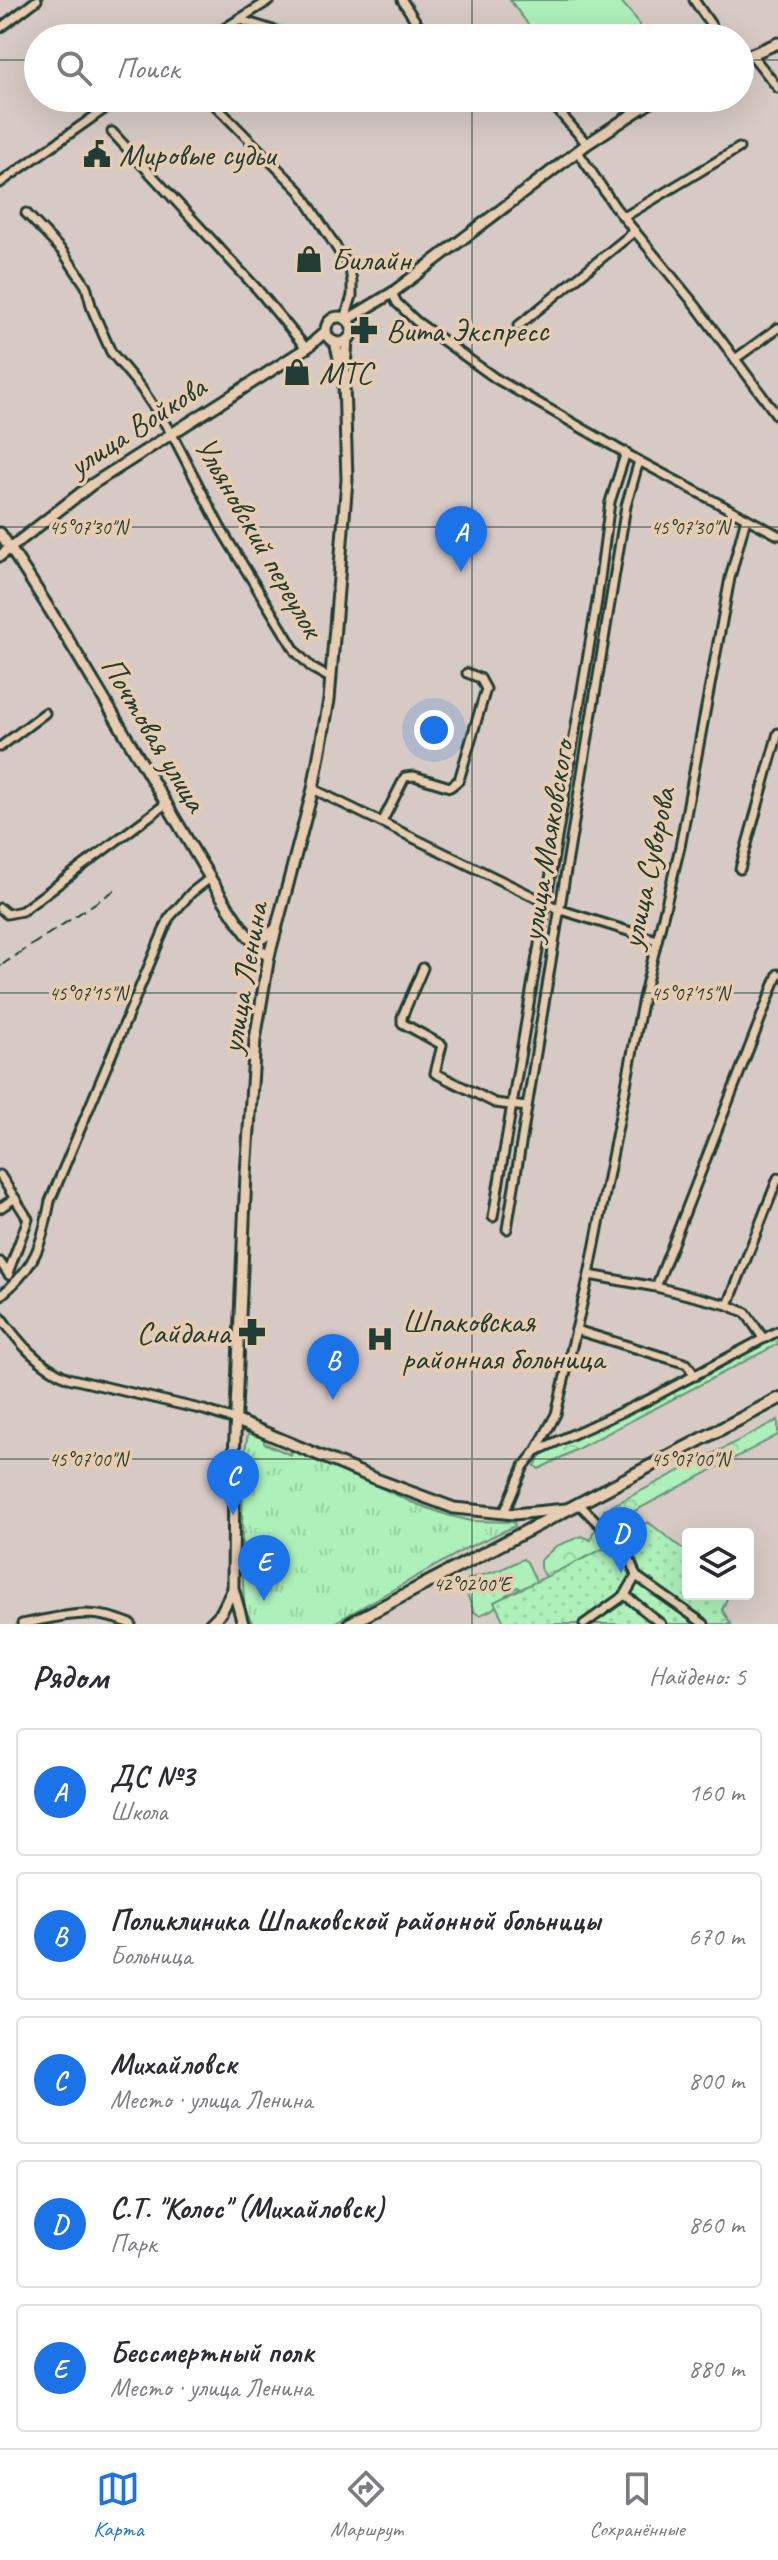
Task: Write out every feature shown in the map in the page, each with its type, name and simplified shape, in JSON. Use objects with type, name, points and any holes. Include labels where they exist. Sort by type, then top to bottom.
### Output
[{"type":"main road","points":[[754,53],[778,43]]},
{"type":"main road","points":[[348,322],[339,317],[331,320],[326,331],[333,342],[347,340],[348,322],[366,308],[392,293],[587,144],[636,112]]},
{"type":"main road","name":"улица Войкова","points":[[0,556],[91,485],[307,348],[326,331]]},
{"type":"main road","name":"улица Ленина","points":[[233,1588],[235,1420],[255,1040],[269,956],[313,789],[330,678],[347,480],[344,382],[347,340]]},
{"type":"main road","name":"улица Войкова","points":[[307,348],[333,342]]},
{"type":"main road","name":"улица Ленина","points":[[333,342],[344,382]]},
{"type":"main road","name":"Почтовая улица","points":[[0,533],[210,878],[248,936],[261,953],[269,956]]},
{"type":"main road","points":[[248,936],[261,939],[276,929]]},
{"type":"main road","points":[[349,1624],[778,1399]]},
{"type":"main road","points":[[235,1420],[454,1508],[509,1513],[566,1509]]},
{"type":"main road","points":[[509,1513],[525,1522],[530,1529]]},
{"type":"main road","points":[[210,1624],[221,1613],[233,1588]]},
{"type":"main road","points":[[233,1588],[243,1624]]},
{"type":"street","points":[[0,28],[37,0]]},
{"type":"street","points":[[230,24],[270,0]]},
{"type":"street","points":[[402,0],[417,24]]},
{"type":"street","points":[[694,0],[710,24]]},
{"type":"street","points":[[238,19],[254,24]]},
{"type":"street","points":[[754,58],[778,88]]},
{"type":"street","points":[[0,183],[100,112]]},
{"type":"street","points":[[222,112],[300,191],[350,269],[352,296],[348,322]]},
{"type":"street","points":[[559,112],[587,144]]},
{"type":"street","points":[[112,132],[258,290],[307,348]]},
{"type":"street","points":[[624,217],[739,148]]},
{"type":"street","points":[[578,152],[624,217],[778,417]]},
{"type":"street","name":"Ульяновский переулок","points":[[26,213],[63,252],[86,286],[92,309],[111,352],[141,388],[172,434],[221,529],[296,652],[312,668],[330,678]]},
{"type":"street","points":[[518,326],[635,231]]},
{"type":"street","points":[[392,293],[397,303],[416,321],[469,362],[639,461],[778,535]]},
{"type":"street","points":[[735,359],[778,328]]},
{"type":"street","name":"улица Маяковского","points":[[493,1217],[597,601],[610,502],[626,452]]},
{"type":"street","name":"улица Маяковского","points":[[507,1229],[626,506],[639,461]]},
{"type":"street","name":"улица Суворова","points":[[509,1513],[524,1466],[556,1414],[589,1275],[657,940],[680,847],[730,578],[746,518]]},
{"type":"street","points":[[382,822],[405,777],[414,776],[450,787],[459,780],[486,689],[480,678],[467,673]]},
{"type":"street","points":[[0,747],[45,713]]},
{"type":"street","points":[[740,869],[778,733]]},
{"type":"street","points":[[313,789],[561,910],[657,940]]},
{"type":"street","points":[[0,908],[7,914],[22,911],[167,803]]},
{"type":"street","points":[[0,1296],[32,1264],[42,1242],[50,1201],[169,918],[191,893],[210,878]]},
{"type":"street","points":[[423,968],[402,1023],[404,1027],[442,1045],[435,1073],[485,1099],[526,1107]]},
{"type":"street","points":[[656,1287],[778,974]]},
{"type":"street","points":[[0,1175],[28,1219],[8,1273]]},
{"type":"street","points":[[728,1305],[778,1178]]},
{"type":"street","points":[[0,1208],[15,1198]]},
{"type":"street","points":[[0,1262],[15,1283]]},
{"type":"street","points":[[589,1275],[656,1287],[728,1305],[746,1313],[763,1338]]},
{"type":"street","points":[[0,1316],[32,1356],[48,1369],[68,1378],[235,1420]]},
{"type":"street","points":[[576,1330],[687,1364],[695,1376]]},
{"type":"street","points":[[536,1451],[695,1376],[778,1331]]},
{"type":"street","points":[[578,1503],[627,1552],[636,1576],[704,1624]]},
{"type":"street","points":[[584,1624],[625,1595],[636,1576]]},
{"type":"street","points":[[625,1595],[661,1624]]},
{"type":"street","points":[[22,1624],[94,1613],[131,1624]]},
{"type":"green space","points":[[510,0],[620,0],[639,24],[528,24]]},
{"type":"green space","points":[[778,1333],[778,1344],[539,1469],[535,1466],[541,1454]]},
{"type":"green space","points":[[778,1420],[778,1435],[612,1523],[605,1518],[604,1510]]},
{"type":"green space","points":[[250,1431],[264,1437],[264,1443],[291,1455],[292,1449],[447,1515],[471,1521],[514,1522],[515,1526],[469,1547],[332,1624],[253,1624],[245,1607],[242,1545],[244,1460]]},
{"type":"green space","points":[[648,1522],[682,1548],[682,1600],[726,1600],[722,1610],[731,1624],[505,1624],[494,1602],[607,1547]]},
{"type":"green space","points":[[596,1531],[614,1550],[549,1581],[540,1568],[540,1561],[556,1546],[582,1536],[591,1540]]},
{"type":"green space","points":[[523,1559],[538,1585],[525,1592],[518,1587],[492,1609],[479,1615],[474,1612],[464,1586],[468,1579],[500,1570]]},
{"type":"railway","points":[[0,966],[118,888]]},
{"type":"place","name":"Мировые судьи","points":[[97,154]]},
{"type":"place","name":"Билайн","points":[[309,259]]},
{"type":"place","name":"Вита Экспресс","points":[[364,330]]},
{"type":"place","name":"МТС","points":[[297,372]]},
{"type":"place","name":"ДС №3","points":[[461,572]]},
{"type":"place","name":"Сайдана","points":[[252,1332]]},
{"type":"place","name":"Шпаковская районная больница","points":[[380,1339]]},
{"type":"place","name":"Поликлиника Шпаковской районной больницы","points":[[333,1400]]},
{"type":"place","name":"Михайловск","points":[[233,1515]]},
{"type":"place","name":"С.Т. \"Колос\" (Михайловск)","points":[[621,1573]]},
{"type":"place","name":"Бессмертный полк","points":[[264,1601]]}]
